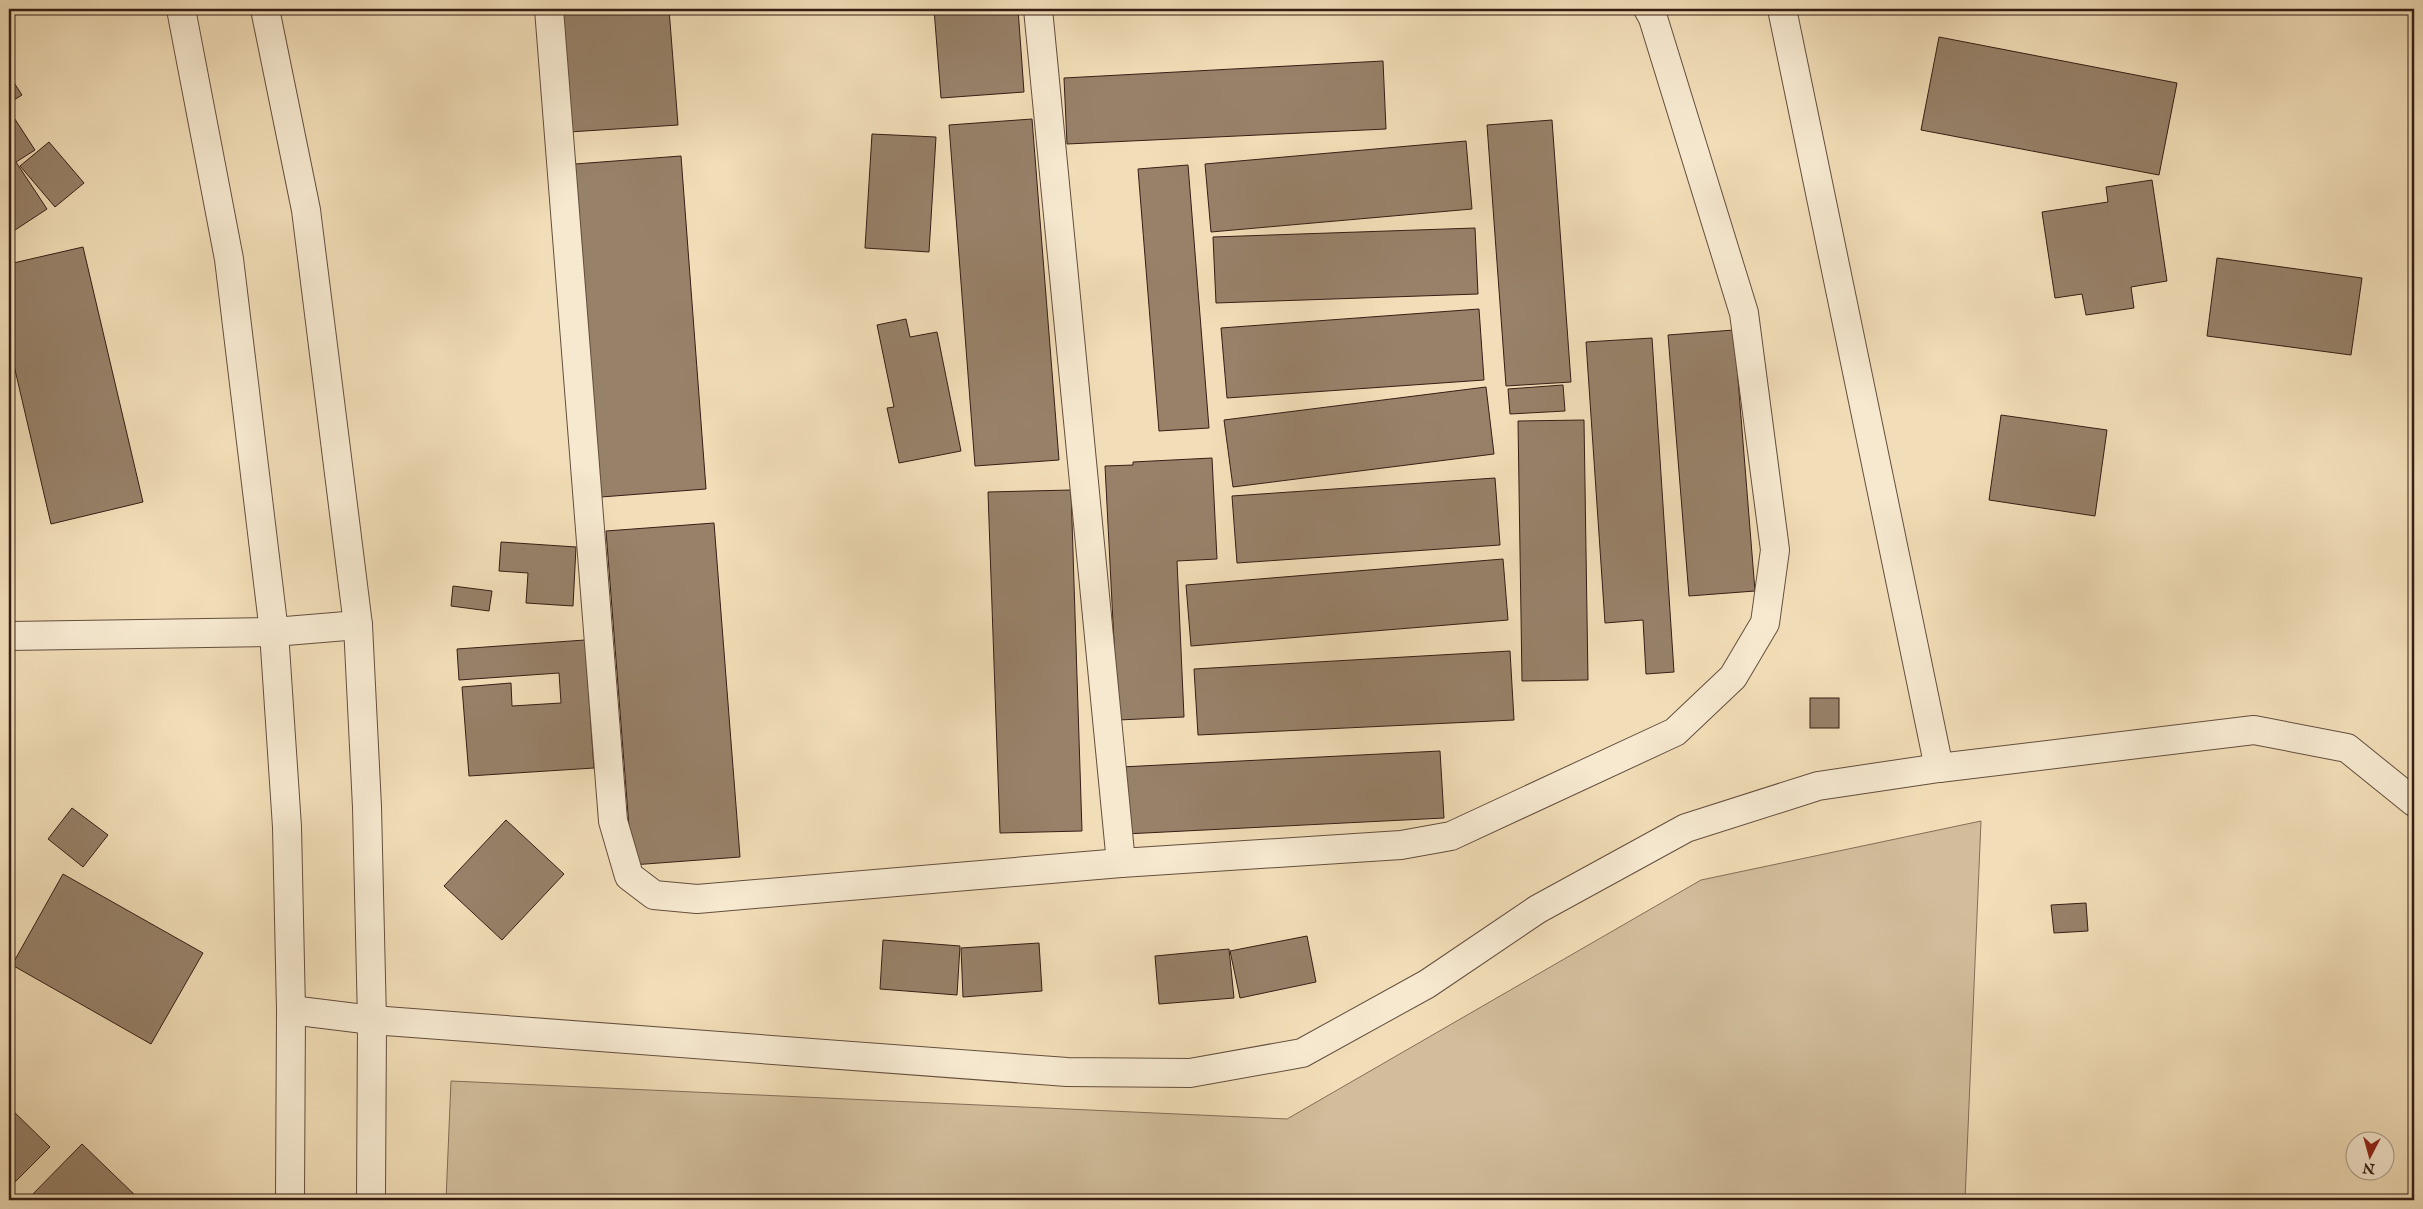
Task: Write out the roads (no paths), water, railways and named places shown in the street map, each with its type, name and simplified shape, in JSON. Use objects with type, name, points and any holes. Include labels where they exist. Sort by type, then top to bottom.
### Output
[{"type":"street","points":[[181,9],[229,259],[274,632],[287,827],[291,1010],[290,1200]]},
{"type":"street","points":[[265,9],[306,210],[358,625],[367,808],[372,1020],[371,1200]]},
{"type":"street","points":[[549,9],[613,821],[629,876],[654,895],[697,899],[1121,863],[1401,845],[1451,836],[1675,732],[1733,677],[1765,623],[1775,550],[1744,313],[1653,18],[1648,9]]},
{"type":"street","points":[[1038,9],[1121,863]]},
{"type":"street","points":[[1782,9],[1939,768]]},
{"type":"street","points":[[9,636],[274,632],[358,625]]},
{"type":"street","points":[[291,1010],[372,1020],[1067,1072],[1190,1073],[1302,1053],[1427,984],[1538,909],[1686,828],[1818,786],[1939,768],[2254,730],[2347,748],[2414,802]]}]
